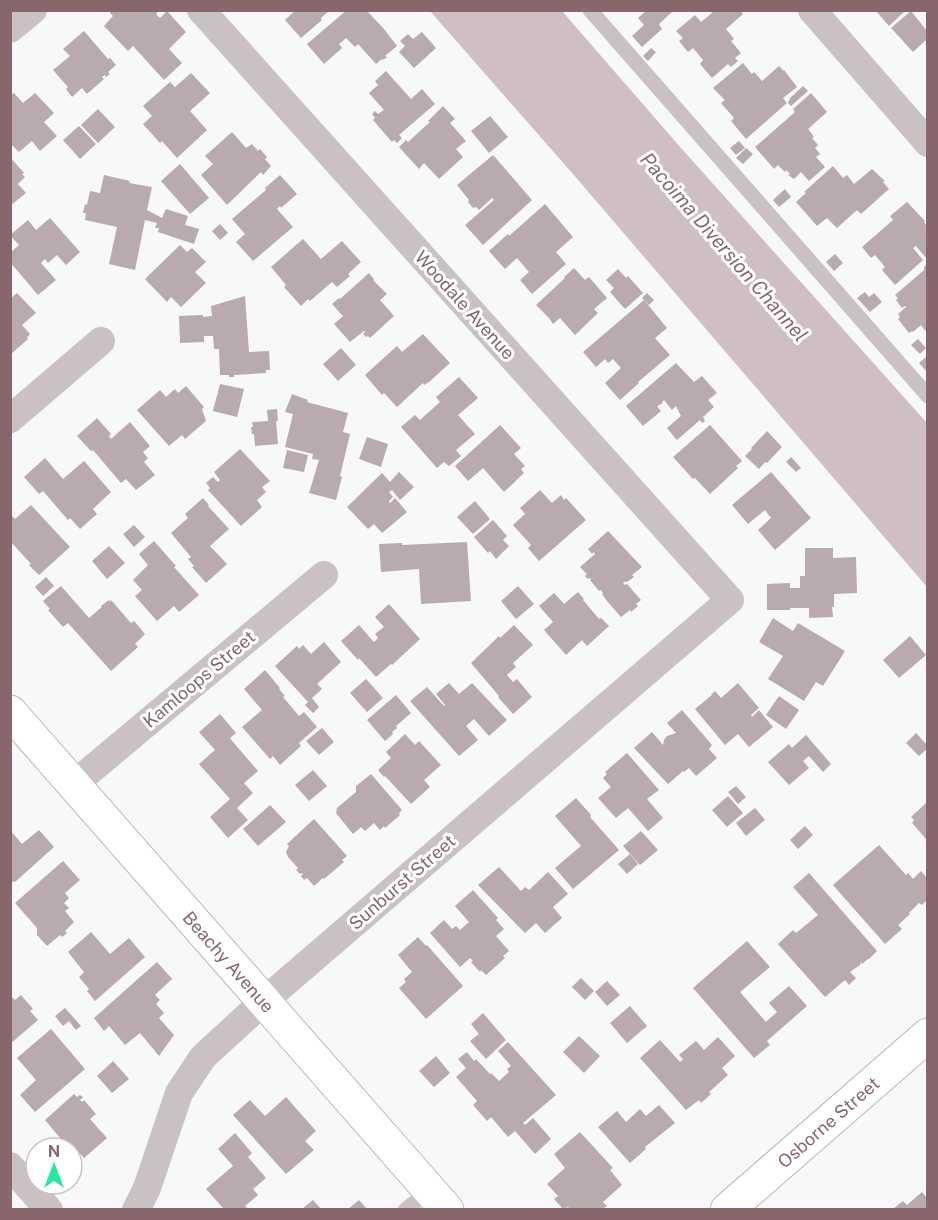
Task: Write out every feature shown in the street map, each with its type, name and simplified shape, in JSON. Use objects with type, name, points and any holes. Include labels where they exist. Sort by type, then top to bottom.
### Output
[{"type":"street","points":[[10,29],[33,10]]},
{"type":"street","name":"Woodale Avenue","points":[[201,10],[730,600]]},
{"type":"street","points":[[812,10],[927,143]]},
{"type":"street","points":[[10,419],[101,341]]},
{"type":"street","name":"Kamloops Street","points":[[74,784],[324,575]]},
{"type":"street","name":"Sunburst Street","points":[[136,1209],[147,1188],[179,1093],[203,1057],[264,1001],[730,600]]},
{"type":"street","name":"Beachy Avenue","points":[[10,712],[264,1001],[427,1203]]},
{"type":"street","name":"Osborne Street","points":[[728,1209],[927,1035]]},
{"type":"street","points":[[10,1166],[49,1209]]},
{"type":"lane","points":[[590,10],[927,396]]},
{"type":"water","name":"Pacoima Diversion Channel","points":[[430,11],[562,11],[927,423],[927,587],[573,174]]},
{"type":"building","points":[[112,10],[159,10],[156,14],[160,18],[167,11],[186,32],[169,49],[182,63],[164,80],[133,46],[128,51],[104,26],[113,16],[110,13]]},
{"type":"building","points":[[296,10],[330,10],[301,38],[285,20]]},
{"type":"building","points":[[347,10],[366,10],[384,29],[397,46],[385,56],[387,57],[376,64],[358,44],[355,47],[346,38],[339,44],[342,48],[324,64],[307,44]]},
{"type":"building","points":[[647,10],[674,10],[659,24],[662,29],[642,47],[632,36],[644,25],[638,18]]},
{"type":"building","points":[[710,10],[740,10],[743,14],[726,29],[734,39],[731,41],[741,53],[735,58],[738,61],[731,67],[728,64],[712,78],[700,64],[703,60],[693,48],[688,52],[679,41],[683,38],[676,31],[695,15],[701,22],[712,13]]},
{"type":"building","points":[[875,10],[906,10],[889,26]]},
{"type":"building","points":[[911,11],[927,31],[927,39],[913,52],[891,28]]},
{"type":"building","points":[[84,31],[116,65],[108,72],[110,74],[102,77],[104,79],[87,94],[82,88],[72,97],[66,89],[68,87],[53,70],[70,56],[63,49]]},
{"type":"building","points":[[422,32],[436,48],[414,68],[399,52],[405,46],[400,41],[408,34],[413,39]]},
{"type":"building","points":[[651,48],[656,52],[648,61],[643,56]]},
{"type":"building","points":[[743,63],[762,81],[779,66],[797,87],[783,98],[787,103],[746,139],[731,121],[734,118],[721,103],[725,100],[713,88]]},
{"type":"building","points":[[386,71],[411,99],[422,89],[435,104],[399,135],[402,138],[397,143],[394,140],[392,142],[373,120],[375,118],[372,114],[375,111],[378,114],[384,110],[369,93],[378,85],[375,81]]},
{"type":"building","points":[[191,73],[210,93],[190,111],[207,130],[177,158],[143,124],[152,116],[143,106],[170,82],[175,87]]},
{"type":"building","points":[[803,86],[808,91],[791,106],[788,103],[790,98]]},
{"type":"building","points":[[14,93],[23,103],[35,93],[54,113],[44,122],[57,136],[40,151],[32,141],[19,152],[10,143],[10,95]]},
{"type":"building","points":[[811,93],[827,112],[808,129],[818,145],[815,148],[820,154],[816,157],[825,167],[809,181],[801,172],[794,179],[778,165],[774,169],[755,147],[795,112],[793,109]]},
{"type":"building","points":[[443,106],[455,119],[450,123],[466,141],[456,149],[463,157],[439,179],[424,163],[419,169],[399,147],[430,122],[428,121]]},
{"type":"building","points":[[98,109],[115,127],[98,143],[81,125]]},
{"type":"building","points":[[490,116],[508,137],[489,153],[471,131]]},
{"type":"building","points":[[79,126],[96,144],[80,159],[63,140]]},
{"type":"building","points":[[232,132],[246,148],[252,144],[258,151],[260,149],[271,166],[263,175],[261,172],[227,205],[201,175],[213,164],[205,156]]},
{"type":"building","points":[[739,141],[745,148],[736,155],[730,148]]},
{"type":"building","points":[[746,148],[753,154],[743,164],[736,158]]},
{"type":"building","points":[[493,155],[532,200],[483,245],[465,225],[494,200],[492,198],[479,210],[476,207],[473,208],[457,185]]},
{"type":"building","points":[[10,157],[24,173],[22,174],[25,177],[18,184],[26,193],[10,206]]},
{"type":"building","points":[[180,164],[209,198],[190,214],[161,181]]},
{"type":"building","points":[[833,166],[843,178],[847,175],[854,184],[872,169],[885,181],[883,182],[889,189],[861,214],[857,210],[837,228],[827,218],[817,226],[796,202]]},
{"type":"building","points":[[104,175],[152,187],[147,210],[162,218],[166,209],[188,216],[185,225],[199,229],[194,244],[158,232],[159,228],[155,228],[157,223],[145,220],[135,270],[109,264],[117,227],[85,220],[86,213],[83,213],[90,191],[100,193]]},
{"type":"building","points":[[280,175],[297,194],[277,209],[293,227],[253,261],[236,242],[245,234],[232,219]]},
{"type":"building","points":[[785,189],[791,197],[779,207],[773,200]]},
{"type":"building","points":[[907,202],[927,226],[927,259],[916,246],[913,248],[923,260],[895,285],[882,270],[885,267],[875,255],[871,258],[862,247],[893,220],[890,216]]},
{"type":"building","points":[[545,204],[573,237],[556,252],[566,264],[532,294],[520,280],[529,272],[517,258],[505,269],[489,251]]},
{"type":"building","points":[[50,218],[80,252],[66,265],[57,255],[48,263],[45,259],[41,263],[56,280],[38,295],[10,262],[10,253],[19,245],[10,235],[28,220],[36,230]]},
{"type":"building","points":[[220,224],[228,233],[220,240],[212,231]]},
{"type":"building","points":[[303,239],[321,259],[342,241],[361,262],[337,287],[332,282],[301,306],[284,287],[286,285],[271,267]]},
{"type":"building","points":[[180,245],[187,252],[192,248],[206,262],[195,272],[206,283],[181,307],[171,297],[167,302],[145,279]]},
{"type":"building","points":[[835,254],[843,263],[834,271],[826,262]]},
{"type":"building","points":[[927,264],[927,333],[921,325],[909,333],[898,319],[900,317],[898,314],[906,307],[902,308],[895,295],[924,270]]},
{"type":"building","points":[[574,268],[585,280],[589,277],[607,298],[594,309],[598,313],[575,335],[560,318],[553,324],[536,305]]},
{"type":"building","points":[[618,269],[626,278],[628,276],[643,293],[625,309],[610,292],[614,288],[606,280]]},
{"type":"building","points":[[369,273],[387,294],[380,300],[394,316],[370,338],[363,334],[364,331],[350,342],[334,324],[343,316],[332,304]]},
{"type":"building","points":[[865,292],[869,297],[874,293],[882,302],[870,312],[857,298]]},
{"type":"building","points":[[17,293],[36,313],[22,325],[30,334],[28,339],[10,355],[10,299]]},
{"type":"building","points":[[647,293],[654,300],[649,305],[642,298]]},
{"type":"building","points":[[245,296],[249,352],[269,351],[270,370],[266,370],[266,373],[234,375],[234,377],[220,375],[219,349],[214,349],[213,336],[204,336],[204,342],[180,343],[179,316],[212,316],[211,306]]},
{"type":"building","points":[[644,300],[667,328],[655,338],[670,355],[620,400],[605,383],[621,368],[613,359],[608,363],[605,359],[596,367],[583,352]]},
{"type":"building","points":[[423,334],[450,363],[429,382],[424,385],[423,383],[397,407],[384,393],[382,395],[365,375],[397,346],[402,352]]},
{"type":"building","points":[[918,339],[926,348],[920,354],[911,345]]},
{"type":"building","points":[[341,348],[356,365],[338,381],[323,364]]},
{"type":"building","points":[[927,356],[927,372],[919,363]]},
{"type":"building","points":[[676,363],[694,382],[702,376],[717,393],[708,400],[714,407],[703,417],[705,421],[702,423],[700,420],[677,440],[667,428],[681,416],[676,406],[672,410],[664,400],[657,406],[661,411],[643,426],[626,406]]},
{"type":"building","points":[[459,377],[478,398],[458,415],[475,434],[456,450],[461,456],[449,466],[444,462],[437,468],[401,427],[415,415],[420,420],[440,402],[436,397]]},
{"type":"building","points":[[220,384],[244,389],[237,417],[213,411]]},
{"type":"building","points":[[186,386],[204,407],[202,409],[206,421],[185,439],[182,435],[169,446],[137,410],[160,390],[166,397],[175,389],[178,393]]},
{"type":"building","points":[[292,394],[308,400],[307,402],[348,413],[343,432],[350,434],[336,500],[309,493],[319,460],[312,459],[313,454],[285,447],[293,414],[285,412]]},
{"type":"building","points":[[277,409],[278,444],[255,446],[252,422],[268,421],[267,410]]},
{"type":"building","points":[[97,418],[111,434],[109,436],[111,439],[130,422],[150,446],[143,452],[148,458],[144,462],[155,475],[136,490],[126,479],[121,483],[93,450],[91,451],[77,436]]},
{"type":"building","points":[[500,425],[521,448],[514,454],[525,466],[521,469],[524,473],[504,492],[483,468],[468,481],[455,466]]},
{"type":"building","points":[[710,425],[742,461],[736,466],[738,468],[710,494],[673,457]]},
{"type":"building","points":[[767,431],[782,447],[759,469],[745,456]]},
{"type":"building","points":[[367,437],[388,444],[381,467],[359,459]]},
{"type":"building","points":[[240,449],[270,481],[262,487],[266,492],[257,500],[262,507],[241,526],[208,490],[210,488],[206,483],[213,477],[218,482],[220,480],[214,472]]},
{"type":"building","points":[[287,450],[308,455],[304,472],[283,468]]},
{"type":"building","points":[[791,457],[801,468],[796,472],[786,462]]},
{"type":"building","points":[[45,458],[63,479],[84,461],[111,492],[93,509],[97,514],[80,529],[70,518],[68,520],[43,491],[39,494],[24,477]]},
{"type":"building","points":[[399,472],[414,487],[400,500],[392,490],[389,492],[393,497],[389,501],[390,503],[395,498],[407,512],[382,533],[374,524],[368,529],[347,507],[382,473],[390,482]]},
{"type":"building","points":[[771,472],[811,518],[775,550],[758,530],[771,518],[765,510],[748,524],[732,505]]},
{"type":"building","points":[[540,490],[552,503],[561,495],[564,500],[566,498],[586,520],[539,561],[528,548],[531,545],[513,525],[525,514],[520,508]]},
{"type":"building","points":[[203,498],[229,529],[210,546],[227,564],[206,583],[192,567],[194,566],[188,559],[191,557],[171,533],[188,518],[185,514]]},
{"type":"building","points":[[475,501],[490,519],[473,534],[457,517]]},
{"type":"building","points":[[31,505],[70,547],[39,575],[10,541],[10,514],[15,519]]},
{"type":"building","points":[[493,520],[507,536],[503,540],[509,546],[496,559],[474,537]]},
{"type":"building","points":[[134,525],[145,537],[134,547],[123,534]]},
{"type":"building","points":[[608,531],[642,567],[632,575],[634,577],[623,583],[627,584],[641,600],[631,612],[630,610],[621,617],[601,590],[599,591],[591,579],[585,576],[587,574],[580,567],[595,554],[588,549]]},
{"type":"building","points":[[154,541],[199,595],[179,612],[174,606],[157,621],[135,596],[142,590],[133,580],[148,565],[139,554]]},
{"type":"building","points":[[467,542],[471,601],[421,604],[419,569],[381,572],[379,544]]},
{"type":"building","points":[[109,546],[125,563],[107,579],[92,561]]},
{"type":"building","points":[[805,548],[833,548],[833,558],[856,557],[857,593],[834,594],[833,617],[809,618],[809,608],[767,610],[767,584],[790,583],[790,588],[800,588],[800,576],[805,576]]},
{"type":"building","points":[[46,577],[54,586],[43,596],[35,587]]},
{"type":"building","points":[[61,586],[89,618],[111,600],[131,623],[134,621],[145,634],[135,644],[138,647],[111,671],[68,623],[63,627],[48,610],[50,609],[43,601]]},
{"type":"building","points":[[518,586],[534,604],[516,619],[501,601]]},
{"type":"building","points":[[578,592],[599,619],[601,618],[609,626],[587,646],[582,640],[566,655],[544,630],[553,622],[539,606],[554,593],[564,604]]},
{"type":"building","points":[[389,604],[420,639],[376,677],[341,641],[359,625],[374,642],[378,638],[375,634],[384,627],[375,617]]},
{"type":"building","points":[[773,618],[793,631],[798,623],[845,651],[823,686],[816,682],[804,701],[768,679],[783,656],[759,642]]},
{"type":"building","points":[[514,625],[533,645],[513,663],[516,667],[507,675],[513,682],[517,679],[532,697],[513,714],[471,663]]},
{"type":"building","points":[[910,636],[926,655],[899,678],[883,660]]},
{"type":"building","points":[[324,642],[341,662],[317,684],[322,689],[312,698],[319,707],[313,713],[305,705],[308,702],[275,666],[297,646],[299,649],[303,645],[311,654]]},
{"type":"building","points":[[265,670],[299,716],[304,712],[317,727],[280,765],[273,756],[270,759],[242,727],[262,710],[244,689]]},
{"type":"building","points":[[366,679],[383,698],[367,712],[350,693]]},
{"type":"building","points":[[449,683],[459,694],[472,683],[507,720],[489,736],[474,719],[466,726],[478,740],[459,756],[410,701],[427,687],[444,706],[436,694]]},
{"type":"building","points":[[738,683],[759,708],[751,715],[752,717],[759,710],[773,727],[749,747],[738,734],[725,745],[695,709],[715,691],[721,698]]},
{"type":"building","points":[[396,695],[411,713],[396,726],[393,734],[385,741],[367,720]]},
{"type":"building","points":[[779,696],[799,710],[786,729],[766,715]]},
{"type":"building","points":[[682,710],[712,745],[709,749],[717,758],[696,776],[689,768],[668,784],[634,748],[652,732],[663,745],[667,736],[676,733],[667,723]]},
{"type":"building","points":[[220,714],[236,733],[230,738],[258,771],[244,783],[253,793],[237,808],[248,820],[228,838],[210,817],[230,799],[199,764],[215,750],[199,732]]},
{"type":"building","points":[[322,728],[334,742],[319,755],[306,741]]},
{"type":"building","points":[[916,733],[927,745],[927,749],[919,756],[906,743]]},
{"type":"building","points":[[405,734],[415,745],[419,741],[441,765],[424,780],[430,787],[411,804],[378,770],[391,758],[386,752]]},
{"type":"building","points":[[806,735],[831,764],[823,772],[809,756],[803,761],[809,768],[789,785],[768,762],[789,744],[792,748]]},
{"type":"building","points":[[627,753],[659,790],[647,799],[663,818],[648,831],[628,808],[616,818],[598,798],[611,787],[603,778],[607,774],[605,772]]},
{"type":"building","points":[[313,770],[327,786],[309,801],[295,785]]},
{"type":"building","points":[[371,774],[402,810],[400,815],[385,828],[384,826],[380,830],[374,823],[365,831],[361,827],[353,834],[336,813],[337,808],[356,792],[356,786]]},
{"type":"building","points":[[736,786],[746,797],[738,804],[728,792]]},
{"type":"building","points":[[728,796],[743,813],[727,827],[712,810]]},
{"type":"building","points":[[576,798],[619,850],[573,889],[555,868],[581,846],[555,816]]},
{"type":"building","points":[[927,802],[927,840],[912,823],[914,820],[911,817]]},
{"type":"building","points":[[270,805],[286,822],[258,846],[243,829]]},
{"type":"building","points":[[755,808],[765,820],[746,836],[736,823]]},
{"type":"building","points":[[314,819],[347,856],[342,860],[344,862],[314,886],[307,878],[304,880],[301,876],[303,874],[296,870],[298,868],[286,852],[289,846],[287,844]]},
{"type":"building","points":[[805,826],[813,835],[798,849],[790,840]]},
{"type":"building","points":[[10,830],[22,844],[39,830],[54,847],[10,884]]},
{"type":"building","points":[[641,831],[658,850],[640,865],[623,846]]},
{"type":"building","points":[[879,845],[906,875],[908,873],[913,879],[921,871],[927,878],[927,900],[922,905],[919,903],[909,913],[898,925],[902,929],[885,944],[833,885]]},
{"type":"building","points":[[630,854],[638,864],[627,874],[618,864]]},
{"type":"building","points":[[63,861],[80,880],[65,893],[69,898],[64,903],[69,908],[65,911],[74,922],[65,931],[67,933],[62,937],[60,935],[47,946],[37,935],[37,928],[15,903]]},
{"type":"building","points":[[499,867],[521,891],[525,887],[529,890],[548,872],[568,894],[553,907],[562,918],[545,933],[536,923],[525,933],[478,885]]},
{"type":"building","points":[[809,873],[877,951],[850,972],[856,978],[849,985],[845,980],[825,997],[778,944],[793,930],[796,933],[818,915],[793,887]]},
{"type":"building","points":[[473,890],[498,918],[496,920],[504,929],[496,936],[509,951],[503,956],[505,958],[486,975],[481,970],[480,972],[470,958],[460,967],[430,933],[444,920],[452,929],[456,926],[460,930],[469,922],[455,906]]},
{"type":"building","points":[[91,932],[110,954],[129,938],[145,957],[95,1001],[79,977],[84,972],[68,952]]},
{"type":"building","points":[[418,937],[463,986],[426,1019],[399,988],[412,972],[398,955]]},
{"type":"building","points":[[747,941],[770,967],[740,992],[766,1022],[777,1012],[769,1003],[789,986],[807,1006],[767,1041],[770,1045],[754,1058],[693,988]]},
{"type":"building","points":[[157,962],[172,979],[155,995],[160,1000],[156,1004],[164,1013],[159,1018],[174,1035],[159,1056],[140,1033],[125,1045],[109,1026],[104,1031],[94,1018]]},
{"type":"building","points":[[581,978],[594,991],[585,1000],[572,987]]},
{"type":"building","points":[[607,981],[620,995],[607,1006],[595,992]]},
{"type":"building","points":[[10,995],[15,1000],[21,995],[33,1009],[30,1011],[38,1020],[10,1044]]},
{"type":"building","points":[[630,1006],[647,1026],[627,1043],[610,1023]]},
{"type":"building","points":[[65,1008],[81,1026],[76,1030],[69,1021],[63,1026],[55,1016]]},
{"type":"building","points":[[483,1013],[506,1040],[486,1059],[470,1041],[479,1034],[471,1024]]},
{"type":"building","points":[[51,1029],[85,1069],[35,1112],[20,1095],[36,1080],[17,1058]]},
{"type":"building","points":[[579,1036],[600,1056],[584,1073],[563,1052]]},
{"type":"building","points":[[718,1037],[735,1056],[722,1068],[728,1075],[709,1092],[711,1094],[701,1103],[699,1100],[686,1110],[640,1058],[660,1040],[680,1062],[683,1059],[679,1055],[696,1041],[704,1050]]},
{"type":"building","points":[[508,1042],[556,1095],[523,1123],[525,1125],[533,1118],[551,1139],[535,1154],[515,1131],[508,1137],[491,1117],[487,1121],[473,1105],[477,1101],[456,1077],[466,1068],[458,1059],[467,1052],[474,1061],[476,1059],[499,1081],[509,1072],[507,1069],[511,1066],[498,1051]]},
{"type":"building","points":[[436,1056],[450,1073],[434,1087],[419,1071]]},
{"type":"building","points":[[113,1061],[129,1079],[112,1093],[97,1076]]},
{"type":"building","points":[[74,1094],[77,1097],[80,1095],[83,1097],[80,1100],[82,1102],[84,1100],[96,1114],[90,1119],[107,1138],[84,1158],[84,1136],[58,1136],[45,1120]]},
{"type":"building","points":[[286,1097],[316,1131],[305,1141],[314,1150],[286,1174],[233,1115],[250,1100],[265,1116]]},
{"type":"building","points":[[659,1105],[675,1123],[645,1147],[646,1149],[630,1163],[598,1127],[617,1111],[626,1122],[640,1109],[646,1116]]},
{"type":"building","points":[[580,1132],[613,1168],[610,1170],[622,1185],[603,1202],[607,1206],[602,1209],[570,1209],[568,1207],[563,1209],[554,1199],[558,1196],[547,1184],[565,1168],[554,1154]]},
{"type":"building","points":[[235,1133],[252,1153],[248,1157],[266,1178],[253,1189],[258,1195],[245,1206],[248,1209],[224,1209],[206,1189],[233,1166],[218,1149]]},
{"type":"building","points":[[922,1192],[927,1198],[927,1209],[893,1209],[903,1201],[907,1205]]},
{"type":"building","points":[[313,1200],[321,1209],[302,1209]]},
{"type":"building","points":[[359,1200],[367,1209],[348,1209]]}]
